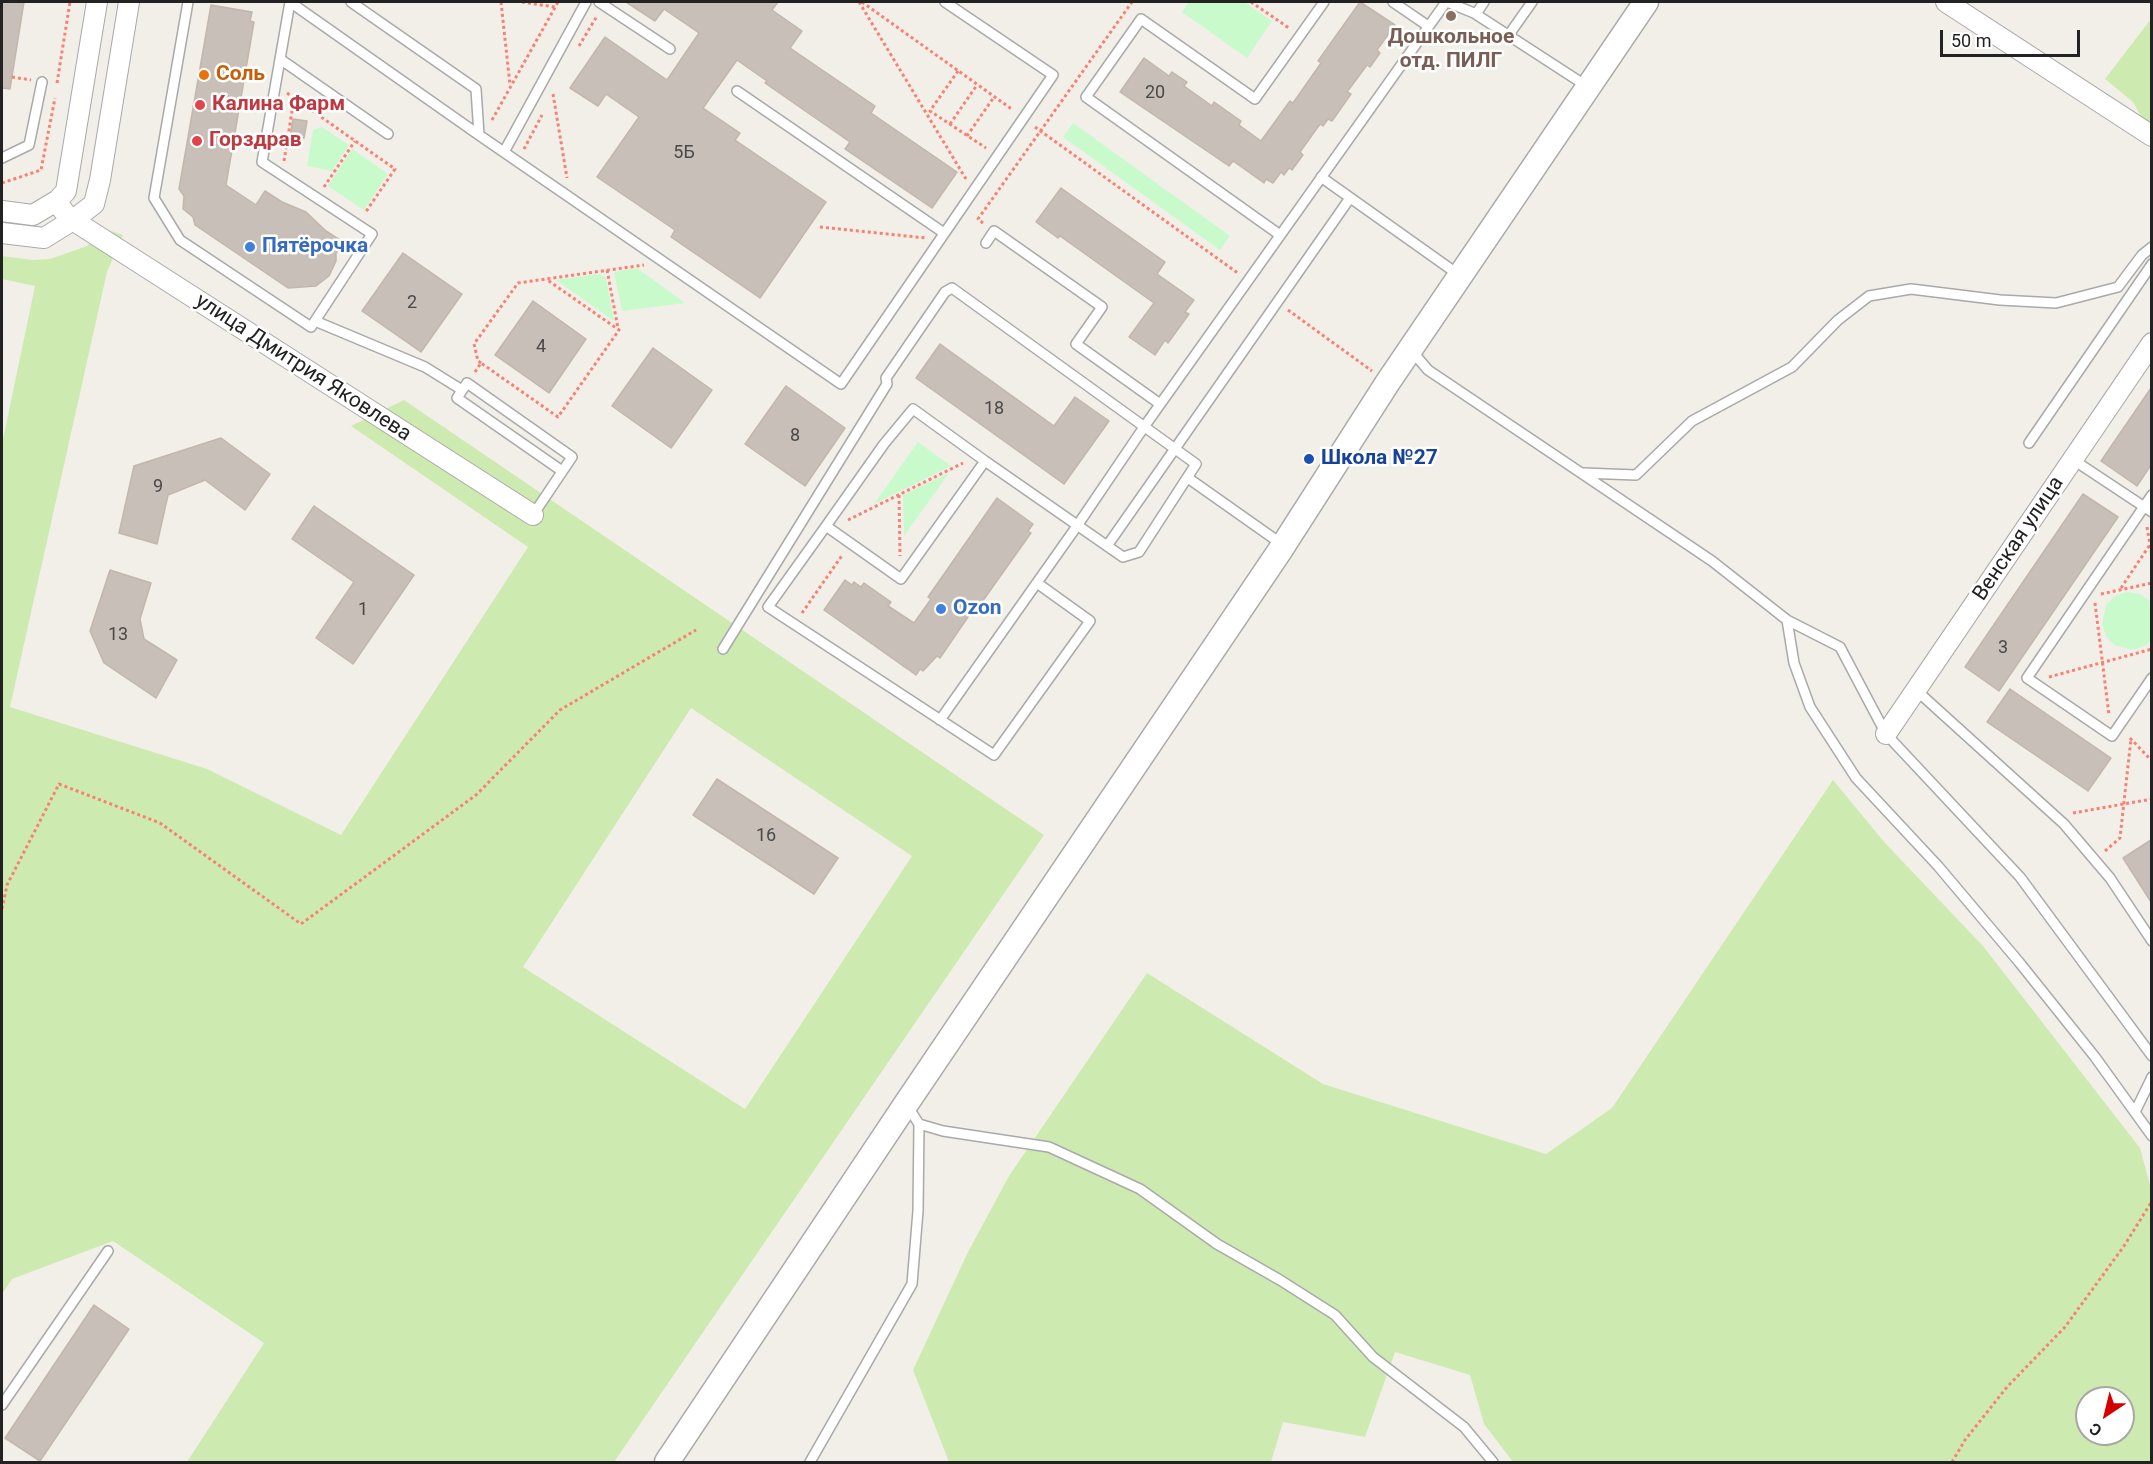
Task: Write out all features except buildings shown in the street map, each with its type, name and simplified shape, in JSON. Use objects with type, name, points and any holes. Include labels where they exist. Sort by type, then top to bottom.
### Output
[{"type":"street","points":[[2,211],[33,214],[58,200],[66,191],[97,2]]},
{"type":"street","points":[[2,233],[45,238],[94,204],[100,180],[129,2]]},
{"type":"street","points":[[667,1462],[1283,545],[1388,382],[1646,2]]},
{"type":"street","points":[[1946,2],[2151,136]]},
{"type":"street","name":"улица Дмитрия Яковлева","points":[[58,200],[64,213],[74,220],[533,515]]},
{"type":"street","name":"Венская улица","points":[[1886,734],[2151,343]]},
{"type":"lane","points":[[188,2],[154,198],[180,240],[311,327],[372,234],[262,162],[290,2],[517,162],[841,384],[1053,75],[945,2]]},
{"type":"lane","points":[[351,2],[476,90],[481,136]]},
{"type":"lane","points":[[504,152],[586,2]]},
{"type":"lane","points":[[1280,235],[1086,97],[1142,19],[1255,99],[1324,2]]},
{"type":"lane","points":[[1393,2],[1428,26]]},
{"type":"lane","points":[[940,720],[1160,404],[1446,2],[1476,14],[1588,87]]},
{"type":"lane","points":[[1476,14],[1484,2]]},
{"type":"lane","points":[[1509,36],[1532,2]]},
{"type":"lane","points":[[601,3],[670,49]]},
{"type":"lane","points":[[280,58],[388,134]]},
{"type":"lane","points":[[2,158],[29,145],[42,82]]},
{"type":"lane","points":[[738,91],[942,236]]},
{"type":"lane","points":[[1321,177],[1461,277]]},
{"type":"lane","points":[[1107,546],[1350,198]]},
{"type":"lane","points":[[986,243],[994,231],[1102,307],[1076,344],[1160,404]]},
{"type":"lane","points":[[1583,473],[1636,475],[1692,421],[1792,367],[1838,321],[1869,296],[1911,289],[2000,300],[2056,303],[2118,287],[2142,255],[2151,247]]},
{"type":"lane","points":[[2029,443],[2151,264]]},
{"type":"lane","points":[[723,649],[887,384],[886,378],[945,292],[951,288],[1196,464],[1188,478],[1139,552],[1123,557],[913,409],[884,444],[828,527],[768,607],[994,755],[1090,621],[1037,583]]},
{"type":"lane","points":[[315,321],[465,386],[572,457],[533,515]]},
{"type":"lane","points":[[1411,350],[1428,370],[1712,561],[1787,620],[1840,647],[1886,734],[2020,877],[2151,1056]]},
{"type":"lane","points":[[465,386],[457,398],[562,471]]},
{"type":"lane","points":[[828,527],[901,579],[982,458]]},
{"type":"lane","points":[[2072,459],[2148,509]]},
{"type":"lane","points":[[1188,478],[1283,545]]},
{"type":"lane","points":[[2151,495],[2148,509],[2027,678],[2112,736],[2151,678]]},
{"type":"lane","points":[[1787,620],[1794,663],[1810,707],[1856,778],[1938,866],[2019,962],[2095,1056],[2151,1136]]},
{"type":"lane","points":[[1916,690],[2064,824],[2110,878],[2151,941]]},
{"type":"lane","points":[[2135,1112],[2151,1077]]},
{"type":"lane","points":[[810,1462],[912,1284],[918,1211],[919,1124],[906,1104]]},
{"type":"lane","points":[[919,1124],[944,1131],[1049,1147],[1140,1189],[1217,1244],[1281,1280],[1335,1315],[1373,1357],[1464,1427],[1493,1462]]},
{"type":"lane","points":[[2,1405],[108,1251]]},
{"type":"path","points":[[501,2],[510,87]]},
{"type":"path","points":[[522,2],[555,7]]},
{"type":"path","points":[[481,136],[558,2]]},
{"type":"path","points":[[860,2],[1248,281]]},
{"type":"path","points":[[860,2],[973,191]]},
{"type":"path","points":[[994,231],[978,219],[1132,2]]},
{"type":"path","points":[[1251,2],[1300,36]]},
{"type":"path","points":[[575,54],[601,3]]},
{"type":"path","points":[[958,71],[930,111],[998,155]]},
{"type":"path","points":[[950,124],[977,85]]},
{"type":"path","points":[[276,86],[395,169],[364,214],[356,208]]},
{"type":"path","points":[[548,104],[553,94],[570,198]]},
{"type":"path","points":[[968,136],[994,98]]},
{"type":"path","points":[[281,174],[294,99]]},
{"type":"path","points":[[517,162],[543,113]]},
{"type":"path","points":[[324,187],[355,141]]},
{"type":"path","points":[[284,159],[292,165]]},
{"type":"path","points":[[316,181],[332,192]]},
{"type":"path","points":[[819,227],[942,236]]},
{"type":"path","points":[[607,270],[619,330],[558,417],[478,361],[474,344],[518,283],[607,270],[644,265]]},
{"type":"path","points":[[546,279],[619,330]]},
{"type":"path","points":[[1278,303],[1388,382]]},
{"type":"path","points":[[465,386],[481,363]]},
{"type":"path","points":[[828,527],[982,458]]},
{"type":"path","points":[[899,495],[901,579]]},
{"type":"path","points":[[2148,509],[2151,556]]},
{"type":"path","points":[[794,624],[851,543]]},
{"type":"path","points":[[2120,590],[2150,545]]},
{"type":"path","points":[[2112,736],[2094,595],[2151,583]]},
{"type":"path","points":[[2,909],[8,885],[58,784],[160,823],[301,924],[476,795],[560,710],[696,630]]},
{"type":"path","points":[[2032,681],[2151,649]]},
{"type":"path","points":[[2119,725],[2151,761]]},
{"type":"path","points":[[2104,852],[2120,838],[2131,739]]},
{"type":"path","points":[[2073,813],[2151,799]]},
{"type":"path","points":[[1952,1462],[1965,1440],[2007,1387],[2065,1327],[2124,1246],[2151,1201]]},
{"type":"green space","points":[[1189,2],[1244,2],[1272,21],[1247,58],[1182,12]]},
{"type":"green space","points":[[2151,19],[2151,123],[2143,120],[2133,102],[2105,79]]},
{"type":"green space","points":[[1073,123],[1230,236],[1220,250],[1063,137]]},
{"type":"green space","points":[[322,127],[349,145],[332,171],[307,166],[313,130]]},
{"type":"green space","points":[[352,149],[388,174],[364,210],[328,186]]},
{"type":"green space","points":[[105,229],[123,235],[107,272],[10,707],[207,769],[341,835],[528,547],[351,426],[404,400],[1044,835],[614,1462],[187,1462],[264,1343],[113,1241],[12,1279],[2,1294],[2,444],[35,286],[2,279],[2,256],[33,260],[50,259],[87,246]],"holes":[[[691,708],[912,856],[745,1109],[523,967]]]},
{"type":"green space","points":[[637,268],[685,303],[622,311],[614,272]]},
{"type":"green space","points":[[599,274],[606,278],[614,321],[556,280]]},
{"type":"green space","points":[[918,442],[951,466],[874,504]]},
{"type":"green space","points":[[949,473],[904,536],[903,495]]},
{"type":"green space","points":[[2127,592],[2140,594],[2151,602],[2151,640],[2145,646],[2133,650],[2114,645],[2106,636],[2102,624],[2106,605],[2115,596]]},
{"type":"green space","points":[[1833,780],[1885,843],[1983,946],[2140,1148],[2151,1189],[2151,1462],[1513,1462],[1484,1424],[1470,1375],[1395,1352],[1365,1437],[1283,1422],[1271,1462],[949,1462],[913,1370],[968,1252],[1009,1176],[1147,973],[1323,1084],[1546,1154],[1612,1108]]},
{"type":"place","name":"Дошкольное отд. ПИЛГ","points":[[1451,16]]},
{"type":"place","name":"Соль","points":[[204,75]]},
{"type":"place","name":"Калина Фарм","points":[[200,105]]},
{"type":"place","name":"Горздрав","points":[[197,141]]},
{"type":"place","name":"Пятёрочка","points":[[250,247]]},
{"type":"place","name":"Школа №27","points":[[1309,459]]},
{"type":"place","name":"Ozon","points":[[941,609]]}]
